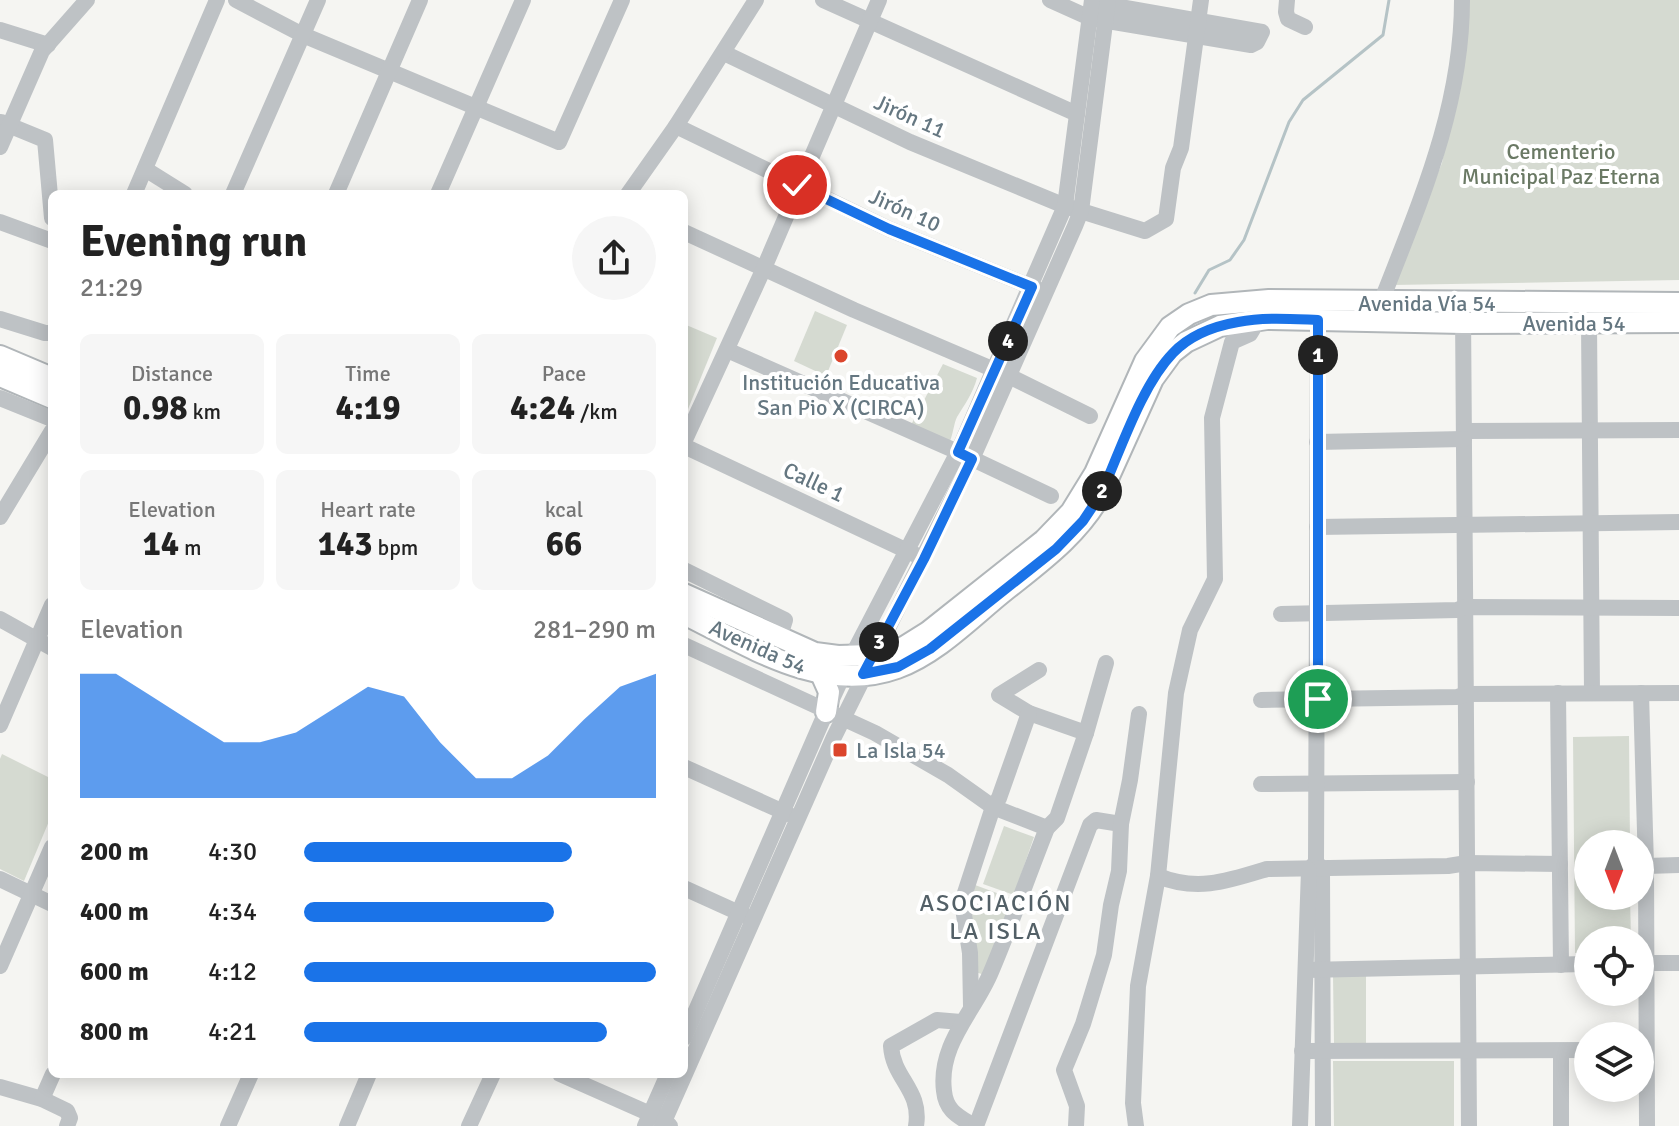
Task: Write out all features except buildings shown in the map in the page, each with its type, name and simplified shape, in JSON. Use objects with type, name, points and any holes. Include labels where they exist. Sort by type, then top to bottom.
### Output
[{"type":"main road","name":"Avenida Vía 54","points":[[688,595],[782,630],[815,653],[862,655],[904,647],[928,632],[1044,540],[1071,512],[1095,473],[1152,349],[1180,319],[1200,308],[1225,302],[1384,303],[1463,313],[1679,303]]},
{"type":"main road","name":"Avenida 54","points":[[688,616],[783,661],[821,674],[853,675],[898,667],[917,658],[1056,549],[1093,508],[1153,379],[1172,353],[1208,331],[1235,322],[1463,313],[1589,323],[1679,322]]},
{"type":"main road","points":[[0,356],[48,376]]},
{"type":"main road","points":[[0,376],[48,396]]},
{"type":"main road","points":[[821,674],[834,715]]},
{"type":"street","points":[[0,147],[5,124],[42,51],[87,0]]},
{"type":"street","points":[[136,190],[217,0]]},
{"type":"street","points":[[236,0],[303,35],[559,142],[622,0]]},
{"type":"street","points":[[235,190],[318,0]]},
{"type":"street","points":[[338,190],[420,0]]},
{"type":"street","points":[[440,190],[523,0]]},
{"type":"street","points":[[631,190],[676,126],[756,0]]},
{"type":"street","points":[[823,0],[1077,114]]},
{"type":"street","points":[[688,435],[879,0]]},
{"type":"street","points":[[1050,0],[1098,6],[1198,29],[1254,37]]},
{"type":"street","points":[[1198,29],[1201,0]]},
{"type":"street","points":[[1287,0],[1288,19],[1305,27]]},
{"type":"street","points":[[1384,303],[1385,292],[1433,169],[1445,123],[1458,59],[1462,0]]},
{"type":"street","points":[[1073,208],[1077,114],[1098,6]]},
{"type":"street","points":[[862,655],[924,559],[965,456],[1073,208],[1098,6]]},
{"type":"street","name":"Jirón 11","points":[[724,53],[910,142],[1073,208],[1145,231],[1166,219],[1173,168],[1181,148],[1198,29]]},
{"type":"street","points":[[0,30],[48,45]]},
{"type":"street","points":[[5,124],[45,140],[49,190]]},
{"type":"street","name":"Jirón 10","points":[[676,126],[889,229],[1039,290]]},
{"type":"street","points":[[145,169],[179,190]]},
{"type":"street","points":[[0,222],[48,240]]},
{"type":"street","points":[[688,238],[764,268],[1090,416]]},
{"type":"street","points":[[1463,313],[1469,1126]]},
{"type":"street","points":[[0,319],[48,333]]},
{"type":"street","points":[[1136,1126],[1133,1103],[1138,986],[1158,876],[1176,693],[1190,630],[1215,579],[1212,418],[1232,342],[1250,334],[1259,319]]},
{"type":"street","points":[[1300,1126],[1302,1051],[1314,969],[1318,320]]},
{"type":"street","points":[[1589,323],[1592,693]]},
{"type":"street","points":[[727,350],[1051,496]]},
{"type":"street","points":[[0,398],[48,417]]},
{"type":"street","points":[[1317,442],[1679,430]]},
{"type":"street","points":[[0,517],[6,498],[48,437]]},
{"type":"street","name":"Calle 1","points":[[688,446],[924,559]]},
{"type":"street","points":[[688,1035],[696,1012],[746,916],[907,551],[965,456]]},
{"type":"street","points":[[1317,527],[1679,522]]},
{"type":"street","points":[[688,572],[782,630]]},
{"type":"street","points":[[1281,614],[1457,610],[1465,607],[1679,608]]},
{"type":"street","points":[[0,619],[44,644],[0,725]]},
{"type":"street","points":[[688,647],[907,750],[993,807],[1047,828]]},
{"type":"street","points":[[1106,663],[1057,818],[1047,828],[990,976],[961,1022],[947,1059],[944,1091],[951,1111],[975,1126],[1090,825],[1096,820],[1121,824]]},
{"type":"street","points":[[1039,670],[999,695],[1029,713],[1086,733]]},
{"type":"street","points":[[1558,693],[1561,965]]},
{"type":"street","points":[[1641,693],[1645,830]]},
{"type":"street","points":[[1261,700],[1457,697],[1466,694],[1679,693]]},
{"type":"street","points":[[971,1007],[970,953],[962,902],[993,807],[1029,713]]},
{"type":"street","points":[[1076,1126],[1077,1106],[1064,1070],[1083,1024],[1104,955],[1119,871],[1121,824],[1139,714]]},
{"type":"street","points":[[688,769],[789,815]]},
{"type":"street","points":[[1261,784],[1467,782]]},
{"type":"street","points":[[0,966],[48,856]]},
{"type":"street","points":[[1158,876],[1187,885],[1204,885],[1267,869],[1448,866],[1467,863],[1560,864]]},
{"type":"street","points":[[1654,866],[1679,865]]},
{"type":"street","points":[[0,879],[48,902]]},
{"type":"street","points":[[688,890],[746,916]]},
{"type":"street","points":[[1654,963],[1679,963]]},
{"type":"street","points":[[1314,969],[1574,965]]},
{"type":"street","points":[[1314,969],[1323,1051],[1323,1126]]},
{"type":"street","points":[[916,1126],[918,1113],[915,1097],[892,1059],[891,1046],[937,1020],[961,1022]]},
{"type":"street","points":[[1302,1051],[1574,1051]]},
{"type":"street","points":[[1561,1051],[1561,1126]]},
{"type":"street","points":[[42,1099],[51,1078]]},
{"type":"street","points":[[228,1126],[249,1078]]},
{"type":"street","points":[[347,1126],[367,1078]]},
{"type":"street","points":[[469,1126],[491,1078]]},
{"type":"street","points":[[568,1078],[658,1122]]},
{"type":"street","points":[[658,1122],[667,1078]]},
{"type":"street","points":[[658,1122],[673,1078]]},
{"type":"street","points":[[0,1087],[42,1099],[67,1111],[70,1118],[67,1126]]},
{"type":"street","points":[[1646,1102],[1647,1126]]},
{"type":"green space","name":"Cementerio Municipal Paz Eterna","points":[[1468,0],[1679,0],[1679,280],[1392,285],[1442,163],[1467,28]]},
{"type":"green space","points":[[815,311],[847,325],[826,376],[794,361]]},
{"type":"green space","points":[[688,326],[717,338],[688,409]]},
{"type":"green space","points":[[943,364],[977,378],[957,417],[950,441],[911,425]]},
{"type":"green space","points":[[1629,736],[1630,830],[1574,830],[1574,845],[1573,737]]},
{"type":"green space","points":[[2,754],[48,777],[48,824],[24,881],[0,869]]},
{"type":"green space","points":[[1004,826],[1034,837],[1014,895],[983,884]]},
{"type":"green space","points":[[975,885],[1013,899],[985,975],[975,972],[968,904]]},
{"type":"green space","points":[[1575,910],[1630,910],[1631,926],[1575,926]]},
{"type":"green space","points":[[1366,974],[1366,1043],[1334,1043],[1333,976]]},
{"type":"green space","points":[[1333,1061],[1454,1061],[1454,1126],[1334,1126]]},
{"type":"waterway","points":[[1195,293],[1209,270],[1230,260],[1244,240],[1289,122],[1303,100],[1383,35],[1389,0]]},
{"type":"place","name":"Institución Educativa San Pio X (CIRCA)","points":[[841,356]]},
{"type":"place","name":"La Isla 54","points":[[840,750]]},
{"type":"district","name":"ASOCIACIÓN LA ISLA","points":[[996,917]]},
{"type":"route","points":[[797,185],[889,229],[1032,287],[958,452],[972,459],[924,559],[863,674],[898,667],[917,658],[970,619],[1068,537],[1101,494],[1153,379],[1172,353],[1186,342],[1235,322],[1259,319],[1318,320],[1318,699]]}]
